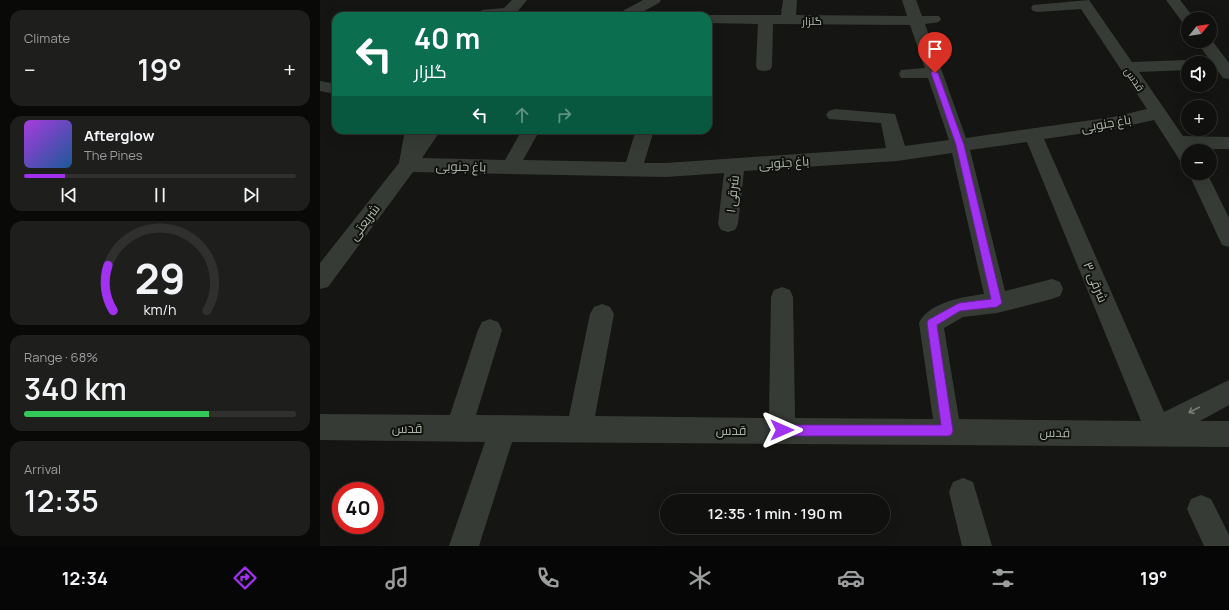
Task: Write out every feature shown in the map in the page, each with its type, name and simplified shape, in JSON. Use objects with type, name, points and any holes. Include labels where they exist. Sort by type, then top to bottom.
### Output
[{"type":"street","points":[[514,12],[520,0]]},
{"type":"street","points":[[632,12],[654,0]]},
{"type":"street","points":[[788,20],[790,0]]},
{"type":"street","points":[[909,0],[925,20],[935,73],[960,145],[997,303]]},
{"type":"street","points":[[1173,0],[1182,12]]},
{"type":"street","points":[[1038,8],[1083,2]]},
{"type":"street","name":"قدس","points":[[1083,2],[1181,146]]},
{"type":"street","name":"گلزار","points":[[712,19],[925,20]]},
{"type":"street","points":[[764,66],[766,19]]},
{"type":"street","points":[[1208,48],[1220,68]]},
{"type":"street","points":[[1127,68],[1181,65]]},
{"type":"street","points":[[907,74],[935,73]]},
{"type":"street","points":[[320,86],[332,88]]},
{"type":"street","name":"باغ جنوبی","points":[[408,165],[666,170],[897,154],[1113,123],[1157,113]]},
{"type":"street","points":[[835,115],[889,118],[897,154]]},
{"type":"street","points":[[408,165],[413,134]]},
{"type":"street","name":"شریعتی","points":[[320,280],[408,165],[429,134]]},
{"type":"street","points":[[510,167],[529,134]]},
{"type":"street","points":[[633,169],[644,134]]},
{"type":"street","name":"۳ شرقی","points":[[1033,134],[1151,431]]},
{"type":"street","points":[[1217,145],[1229,143]]},
{"type":"street","name":"۱ شرقی","points":[[728,224],[735,165]]},
{"type":"street","points":[[1201,180],[1229,239]]},
{"type":"street","points":[[948,431],[931,323],[959,307],[997,303],[1052,289]]},
{"type":"street","points":[[782,297],[782,430]]},
{"type":"street","points":[[580,429],[602,314]]},
{"type":"street","points":[[459,428],[490,330]]},
{"type":"street","name":"قدس","points":[[320,427],[459,428],[502,430],[1151,431],[1229,392]]},
{"type":"street","points":[[464,546],[502,430]]},
{"type":"street","points":[[1151,431],[1229,434]]},
{"type":"street","points":[[963,492],[977,546]]},
{"type":"street","points":[[1201,508],[1219,546]]},
{"type":"route","points":[[782,430],[948,431],[931,323],[959,307],[997,303],[960,145],[935,73]]}]
